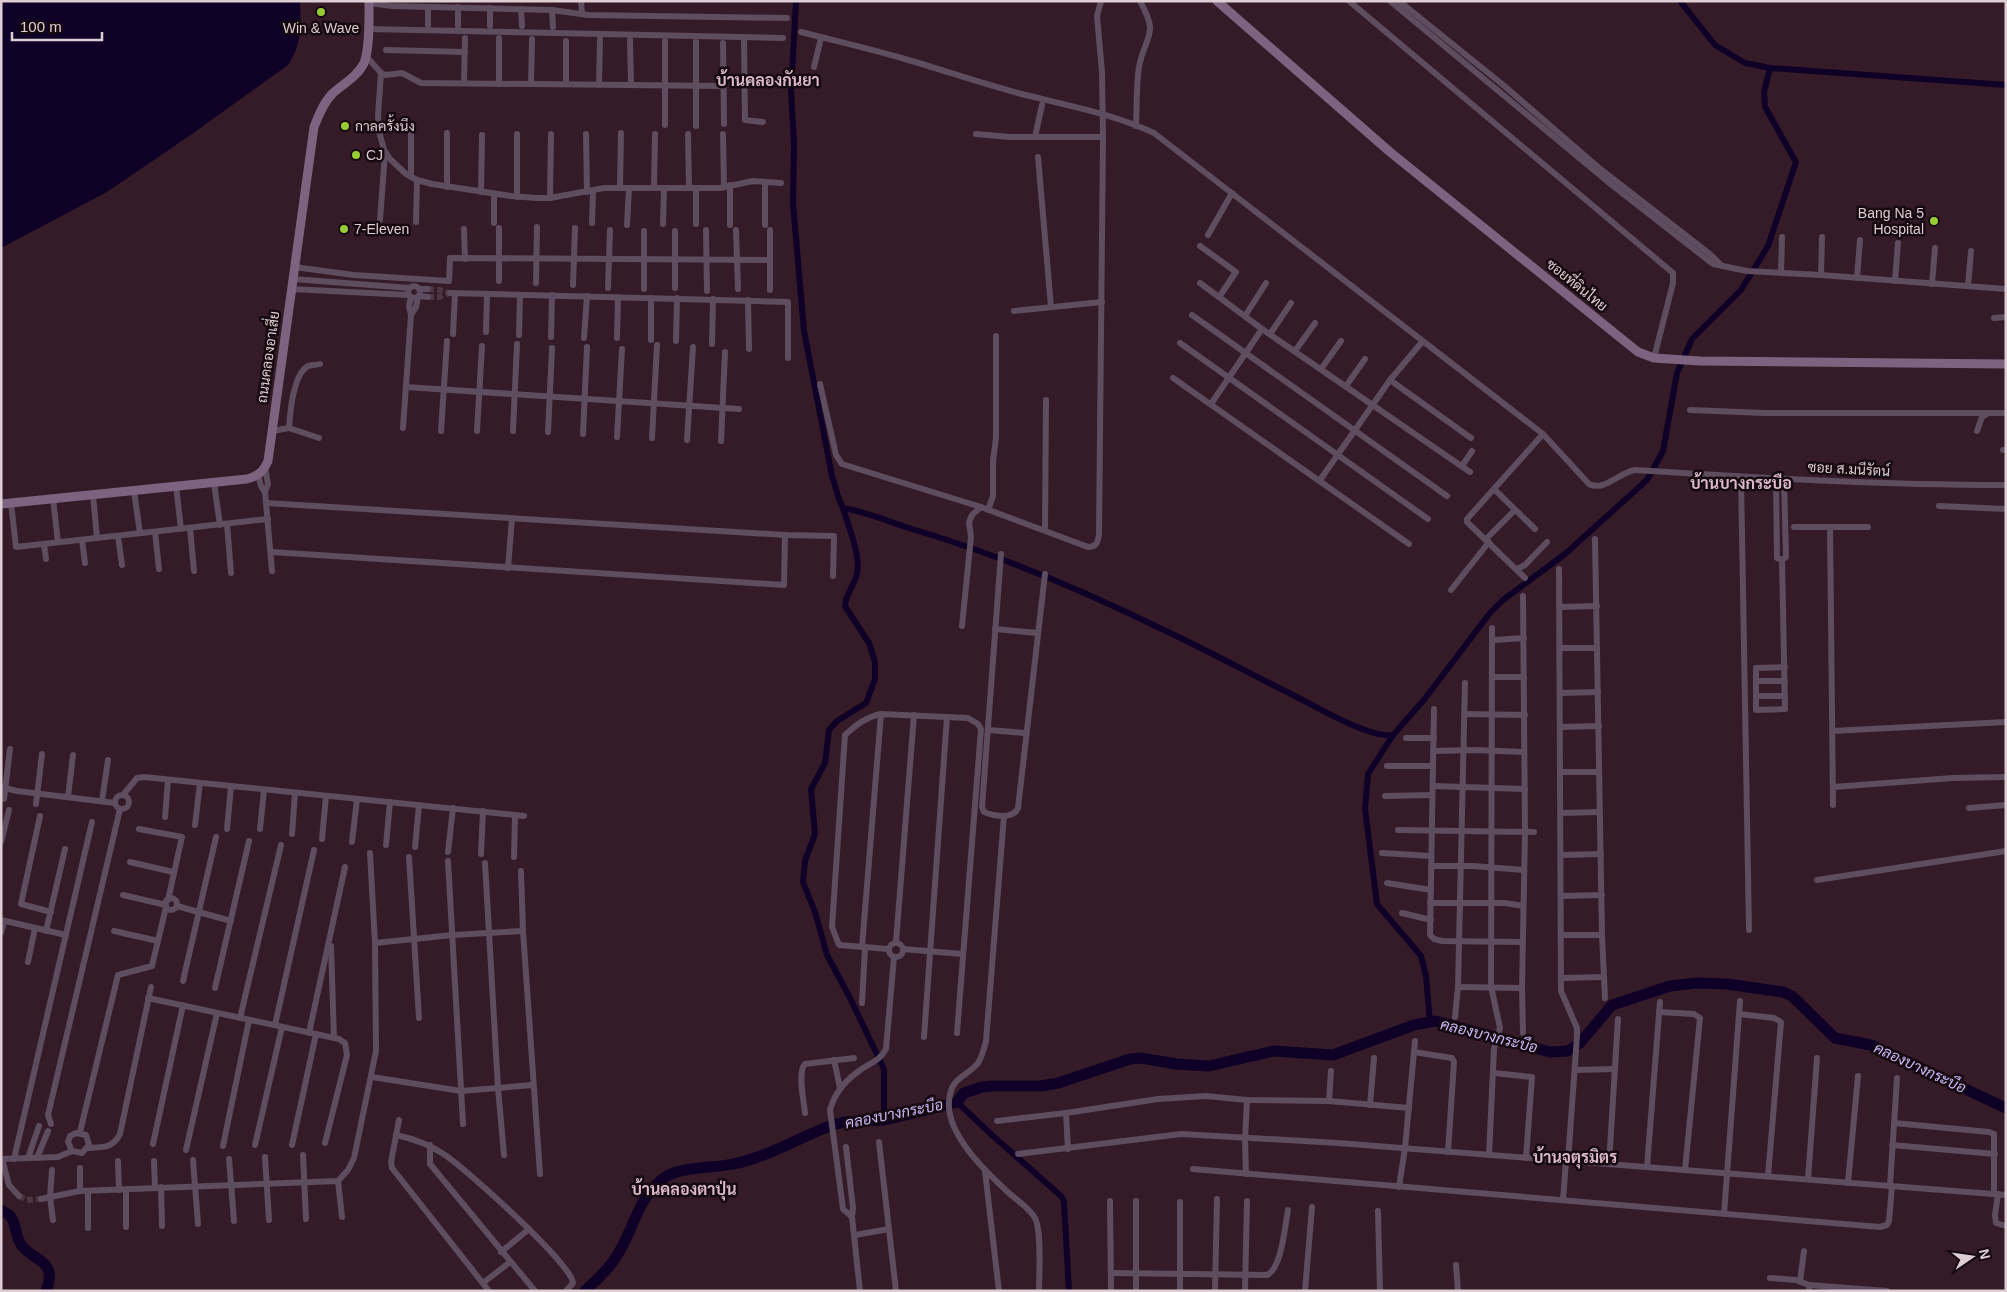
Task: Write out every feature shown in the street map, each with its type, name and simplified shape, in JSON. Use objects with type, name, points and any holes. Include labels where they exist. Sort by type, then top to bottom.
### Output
[{"type":"street","points":[[517,1],[522,26]]},
{"type":"street","points":[[550,1],[553,27]]},
{"type":"street","points":[[582,1],[582,14]]},
{"type":"street","points":[[820,384],[836,456],[842,464],[985,509],[1088,547],[1094,546],[1098,541],[1103,137],[1100,46],[1097,16],[1101,1]]},
{"type":"street","points":[[1136,126],[1140,66],[1151,23],[1140,1]]},
{"type":"street","name":"ซอยที่ดินไทย","points":[[1217,1],[1418,175],[1638,352],[1654,358],[2006,364]]},
{"type":"street","points":[[1349,1],[1673,273],[1673,283],[1654,358]]},
{"type":"street","points":[[1390,1],[1487,77]]},
{"type":"street","points":[[1399,1],[1580,154],[1676,232],[1710,254],[1721,265],[1747,272],[1821,275],[2006,289]]},
{"type":"street","points":[[369,2],[486,6],[582,14],[787,18]]},
{"type":"street","name":"ถนนคลองอาเสี่ย","points":[[258,475],[268,462],[314,127],[324,104],[360,70],[366,56],[369,2]]},
{"type":"street","points":[[424,5],[428,25]]},
{"type":"street","points":[[455,5],[458,26]]},
{"type":"street","points":[[486,6],[490,26]]},
{"type":"street","points":[[368,29],[783,38]]},
{"type":"street","points":[[801,32],[1102,114],[1154,133],[1166,142],[1543,434],[1467,519],[1467,522],[1525,578]]},
{"type":"street","points":[[464,83],[465,38]]},
{"type":"street","points":[[498,84],[499,38]]},
{"type":"street","points":[[744,38],[745,120],[763,122]]},
{"type":"street","points":[[814,67],[821,38]]},
{"type":"street","points":[[531,84],[532,39]]},
{"type":"street","points":[[599,85],[600,39]]},
{"type":"street","points":[[630,40],[630,85]]},
{"type":"street","points":[[665,40],[665,125]]},
{"type":"street","points":[[566,41],[566,84]]},
{"type":"street","points":[[696,42],[696,126]]},
{"type":"street","points":[[723,43],[724,124]]},
{"type":"street","points":[[386,50],[465,52]]},
{"type":"street","points":[[366,56],[380,73],[386,75],[402,73],[420,83],[723,86]]},
{"type":"street","points":[[380,73],[379,131],[390,159],[414,178],[494,194],[550,198],[620,188],[696,188],[727,186],[753,181],[781,183]]},
{"type":"street","points":[[1035,137],[1042,105]]},
{"type":"street","points":[[411,132],[416,222]]},
{"type":"street","points":[[447,133],[447,186]]},
{"type":"street","points":[[620,133],[620,188]]},
{"type":"street","points":[[481,192],[482,134]]},
{"type":"street","points":[[517,134],[517,196]]},
{"type":"street","points":[[550,198],[551,134]]},
{"type":"street","points":[[586,134],[592,223]]},
{"type":"street","points":[[654,188],[655,134]]},
{"type":"street","points":[[688,134],[688,188]]},
{"type":"street","points":[[723,134],[730,225]]},
{"type":"street","points":[[976,134],[1035,137],[1103,137]]},
{"type":"street","points":[[380,220],[386,152]]},
{"type":"street","points":[[1038,157],[1051,307]]},
{"type":"street","points":[[765,182],[770,290]]},
{"type":"street","points":[[627,225],[629,188]]},
{"type":"street","points":[[663,224],[664,188]]},
{"type":"street","points":[[696,188],[696,224]]},
{"type":"street","points":[[1208,235],[1232,193]]},
{"type":"street","points":[[494,194],[494,223]]},
{"type":"street","points":[[536,283],[537,227]]},
{"type":"street","points":[[499,228],[499,281]]},
{"type":"street","points":[[573,285],[574,228]]},
{"type":"street","points":[[464,229],[465,259]]},
{"type":"street","points":[[608,288],[610,230]]},
{"type":"street","points":[[706,230],[707,291]]},
{"type":"street","points":[[736,230],[738,289]]},
{"type":"street","points":[[644,231],[644,289]]},
{"type":"street","points":[[674,231],[675,288]]},
{"type":"street","points":[[1781,273],[1782,237]]},
{"type":"street","points":[[1821,275],[1822,238]]},
{"type":"street","points":[[1857,278],[1860,240]]},
{"type":"street","points":[[1895,281],[1898,243]]},
{"type":"street","points":[[1200,246],[1236,272],[1219,297]]},
{"type":"street","points":[[1932,284],[1934,248]]},
{"type":"street","points":[[1968,286],[1971,251]]},
{"type":"street","points":[[294,267],[354,275],[449,281],[450,258],[770,260]]},
{"type":"street","points":[[293,279],[428,297]]},
{"type":"street","points":[[1200,283],[1262,329],[1470,472]]},
{"type":"street","points":[[1245,316],[1266,283]]},
{"type":"street","points":[[291,289],[414,294],[428,289]]},
{"type":"street","points":[[403,428],[412,315],[416,307],[414,294]]},
{"type":"street","points":[[454,334],[452,294],[788,302],[788,358]]},
{"type":"street","points":[[486,332],[487,294]]},
{"type":"street","points":[[519,335],[520,295]]},
{"type":"street","points":[[552,295],[552,337]]},
{"type":"street","points":[[584,338],[587,296]]},
{"type":"street","points":[[617,338],[618,297]]},
{"type":"street","points":[[651,298],[654,343],[652,438]]},
{"type":"street","points":[[676,341],[677,298]]},
{"type":"street","points":[[712,344],[713,299]]},
{"type":"street","points":[[748,300],[749,349]]},
{"type":"street","points":[[1014,311],[1102,302]]},
{"type":"street","points":[[1270,334],[1291,303]]},
{"type":"street","points":[[1192,315],[1447,496]]},
{"type":"street","points":[[1994,318],[2006,317]]},
{"type":"street","points":[[1295,351],[1315,324]]},
{"type":"street","points":[[1211,404],[1262,329]]},
{"type":"street","points":[[962,626],[971,537],[969,522],[972,515],[985,509],[993,496],[993,462],[996,438],[996,336]]},
{"type":"street","points":[[441,431],[447,341]]},
{"type":"street","points":[[1321,370],[1341,341]]},
{"type":"street","points":[[1320,480],[1390,380],[1422,342]]},
{"type":"street","points":[[1180,343],[1428,519]]},
{"type":"street","points":[[513,431],[517,344]]},
{"type":"street","points":[[477,432],[482,346]]},
{"type":"street","points":[[583,434],[587,347]]},
{"type":"street","points":[[687,440],[693,347]]},
{"type":"street","points":[[548,432],[552,348]]},
{"type":"street","points":[[617,437],[622,349]]},
{"type":"street","points":[[721,441],[725,352]]},
{"type":"street","points":[[1346,386],[1365,359]]},
{"type":"street","points":[[289,428],[295,389],[301,373],[308,366],[320,364]]},
{"type":"street","points":[[1173,378],[1409,544]]},
{"type":"street","points":[[1390,380],[1471,438]]},
{"type":"street","points":[[406,387],[739,409]]},
{"type":"street","points":[[1045,530],[1046,400]]},
{"type":"street","points":[[1690,410],[1764,413],[2006,413]]},
{"type":"street","points":[[1977,430],[1982,417],[1990,412]]},
{"type":"street","points":[[272,431],[289,428],[319,438]]},
{"type":"street","name":"ซอย ส.มนีรัตน์","points":[[1543,434],[1589,484],[1594,487],[1600,487],[1627,471],[1642,470],[1662,473],[1885,484],[2006,485]]},
{"type":"street","points":[[1462,466],[1472,451]]},
{"type":"street","points":[[265,467],[268,484],[265,492],[272,571]]},
{"type":"street","points":[[1,504],[214,483],[247,479],[258,475],[265,492]]},
{"type":"street","points":[[1741,477],[1749,930]]},
{"type":"street","points":[[1776,478],[1777,558],[1782,560]]},
{"type":"street","points":[[1782,560],[1786,558],[1784,479]]},
{"type":"street","points":[[214,483],[231,573]]},
{"type":"street","points":[[176,486],[182,529]]},
{"type":"street","points":[[1494,489],[1536,529]]},
{"type":"street","points":[[134,491],[140,533]]},
{"type":"street","points":[[93,495],[97,538]]},
{"type":"street","points":[[53,499],[58,542]]},
{"type":"street","points":[[11,503],[16,547],[268,519]]},
{"type":"street","points":[[266,503],[834,536],[833,576]]},
{"type":"street","points":[[1939,506],[2006,509]]},
{"type":"street","points":[[1451,590],[1487,541],[1515,510]]},
{"type":"street","points":[[508,568],[512,518]]},
{"type":"street","points":[[1794,527],[1868,527]]},
{"type":"street","points":[[1830,527],[1833,805]]},
{"type":"street","points":[[190,528],[194,571]]},
{"type":"street","points":[[155,532],[159,569]]},
{"type":"street","points":[[271,552],[784,585],[785,534]]},
{"type":"street","points":[[118,536],[122,565]]},
{"type":"street","points":[[1595,539],[1602,934],[1605,998]]},
{"type":"street","points":[[82,540],[85,563]]},
{"type":"street","points":[[1516,569],[1525,565],[1547,542]]},
{"type":"street","points":[[44,544],[46,559]]},
{"type":"street","points":[[1001,554],[982,808],[984,812],[989,814],[1004,816],[1016,813],[1018,808],[1045,574]]},
{"type":"street","points":[[1782,560],[1786,668],[1785,709],[1756,710],[1756,668],[1786,668]]},
{"type":"street","points":[[1559,569],[1561,991],[1577,1028],[1563,1200]]},
{"type":"street","points":[[1523,596],[1525,715],[1523,1033]]},
{"type":"street","points":[[1559,607],[1597,606]]},
{"type":"street","points":[[1490,1155],[1494,1049],[1500,1028],[1491,986],[1494,640],[1492,628]]},
{"type":"street","points":[[995,629],[1038,633]]},
{"type":"street","points":[[1494,640],[1524,638]]},
{"type":"street","points":[[1560,648],[1597,648]]},
{"type":"street","points":[[1493,677],[1524,677]]},
{"type":"street","points":[[1756,681],[1785,681]]},
{"type":"street","points":[[1455,1016],[1458,987],[1465,683]]},
{"type":"street","points":[[1560,693],[1598,692]]},
{"type":"street","points":[[1756,696],[1785,696]]},
{"type":"street","points":[[1434,709],[1430,935],[1434,939],[1442,941],[1523,942]]},
{"type":"street","points":[[862,1003],[864,948],[881,714]]},
{"type":"street","points":[[1464,714],[1525,715]]},
{"type":"street","points":[[888,949],[839,945],[832,927],[843,741],[845,735],[859,722],[873,715],[968,718],[978,724],[981,729],[957,1033]]},
{"type":"street","points":[[896,942],[914,715]]},
{"type":"street","points":[[924,1037],[947,717]]},
{"type":"street","points":[[1832,731],[2006,722]]},
{"type":"street","points":[[1560,727],[1599,726]]},
{"type":"street","points":[[988,730],[1026,733]]},
{"type":"street","points":[[1406,738],[1434,738]]},
{"type":"street","points":[[4,799],[10,750]]},
{"type":"street","points":[[1433,751],[1492,750],[1524,752]]},
{"type":"street","points":[[36,804],[42,754]]},
{"type":"street","points":[[68,797],[73,755]]},
{"type":"street","points":[[102,802],[108,760]]},
{"type":"street","points":[[1387,766],[1433,766]]},
{"type":"street","points":[[1561,772],[1599,772]]},
{"type":"street","points":[[115,803],[116,797],[123,795],[137,778],[144,777],[524,816]]},
{"type":"street","points":[[1833,787],[1953,778],[2006,777]]},
{"type":"street","points":[[165,817],[168,780]]},
{"type":"street","points":[[196,826],[200,783]]},
{"type":"street","points":[[227,829],[231,786]]},
{"type":"street","points":[[1433,786],[1525,789]]},
{"type":"street","points":[[4,788],[115,803],[120,809]]},
{"type":"street","points":[[260,830],[264,790]]},
{"type":"street","points":[[292,834],[294,793]]},
{"type":"street","points":[[120,809],[127,807],[128,804],[128,798],[123,795]]},
{"type":"street","points":[[1385,796],[1432,795]]},
{"type":"street","points":[[322,839],[326,796]]},
{"type":"street","points":[[352,842],[357,799]]},
{"type":"street","points":[[386,845],[390,802]]},
{"type":"street","points":[[415,847],[419,805]]},
{"type":"street","points":[[1969,808],[2006,805]]},
{"type":"street","points":[[448,852],[453,808]]},
{"type":"street","points":[[37,1158],[50,1128],[48,1116],[120,809]]},
{"type":"street","points":[[1,842],[9,810]]},
{"type":"street","points":[[480,854],[483,812]]},
{"type":"street","points":[[1561,813],[1600,812]]},
{"type":"street","points":[[514,858],[515,815]]},
{"type":"street","points":[[40,816],[21,904],[51,912]]},
{"type":"street","points":[[1004,816],[986,1042],[977,1064],[961,1075],[953,1085],[949,1109],[954,1125],[965,1145],[985,1171],[1034,1218],[1038,1231],[1039,1291]]},
{"type":"street","points":[[14,1158],[92,822]]},
{"type":"street","points":[[80,1132],[118,975],[152,966],[182,837],[139,829]]},
{"type":"street","points":[[1398,830],[1534,832]]},
{"type":"street","points":[[183,981],[197,912],[216,836]]},
{"type":"street","points":[[215,988],[249,841]]},
{"type":"street","points":[[240,1018],[281,845]]},
{"type":"street","points":[[46,931],[65,849]]},
{"type":"street","points":[[275,1025],[314,850]]},
{"type":"street","points":[[1818,880],[2006,850]]},
{"type":"street","points":[[342,1217],[338,1181],[352,1164],[376,1051],[375,943],[370,853]]},
{"type":"street","points":[[1382,853],[1431,856]]},
{"type":"street","points":[[1561,855],[1601,854]]},
{"type":"street","points":[[409,857],[419,1018]]},
{"type":"street","points":[[448,861],[463,1124]]},
{"type":"street","points":[[130,862],[173,872]]},
{"type":"street","points":[[485,863],[498,1088],[504,1155]]},
{"type":"street","points":[[1431,866],[1460,865],[1524,870]]},
{"type":"street","points":[[292,1146],[345,867]]},
{"type":"street","points":[[521,871],[523,931],[540,1174]]},
{"type":"street","points":[[1387,883],[1431,890]]},
{"type":"street","points":[[123,895],[166,904],[173,910],[177,906],[231,921]]},
{"type":"street","points":[[1561,896],[1602,895]]},
{"type":"street","points":[[1430,903],[1505,903],[1524,906]]},
{"type":"street","points":[[1402,913],[1431,920]]},
{"type":"street","points":[[1,933],[2,921],[66,935]]},
{"type":"street","points":[[28,962],[35,928]]},
{"type":"street","points":[[114,930],[158,942]]},
{"type":"street","points":[[375,943],[414,938],[523,931]]},
{"type":"street","points":[[1562,936],[1602,934]]},
{"type":"street","points":[[331,935],[334,1038]]},
{"type":"street","points":[[896,942],[903,949]]},
{"type":"street","points":[[888,949],[889,946],[896,942]]},
{"type":"street","points":[[888,949],[889,953],[894,957]]},
{"type":"street","points":[[903,949],[962,954]]},
{"type":"street","points":[[894,957],[902,954],[903,949]]},
{"type":"street","points":[[852,1217],[843,1209],[831,1130],[832,1102],[840,1088],[854,1075],[880,1058],[888,1040],[894,957]]},
{"type":"street","points":[[1562,978],[1603,977]]},
{"type":"street","points":[[1458,987],[1491,986],[1522,988]]},
{"type":"street","points":[[87,1148],[114,1144],[120,1134],[151,987]]},
{"type":"street","points":[[148,998],[334,1038],[344,1043],[347,1056],[325,1143]]},
{"type":"street","points":[[1724,1214],[1740,1001]]},
{"type":"street","points":[[1647,1167],[1660,1002]]},
{"type":"street","points":[[153,1144],[183,1005]]},
{"type":"street","points":[[1659,1012],[1694,1014],[1700,1018],[1685,1170]]},
{"type":"street","points":[[186,1150],[217,1013]]},
{"type":"street","points":[[1739,1014],[1774,1018],[1782,1022],[1768,1176]]},
{"type":"street","points":[[1609,1164],[1618,1019]]},
{"type":"street","points":[[223,1146],[249,1020]]},
{"type":"street","points":[[255,1146],[282,1027]]},
{"type":"street","points":[[1399,1187],[1405,1148],[1415,1041]]},
{"type":"street","points":[[1414,1052],[1452,1058],[1454,1062],[1448,1152]]},
{"type":"street","points":[[805,1113],[801,1076],[802,1066],[805,1064],[854,1058]]},
{"type":"street","points":[[1370,1105],[1374,1058]]},
{"type":"street","points":[[1808,1179],[1817,1058]]},
{"type":"street","points":[[834,1060],[840,1088]]},
{"type":"street","points":[[1575,1067],[1615,1069]]},
{"type":"street","points":[[1329,1101],[1331,1071]]},
{"type":"street","points":[[1494,1073],[1532,1077],[1526,1158]]},
{"type":"street","points":[[1848,1183],[1858,1076]]},
{"type":"street","points":[[372,1077],[461,1091],[533,1085]]},
{"type":"street","points":[[1193,1170],[1884,1227],[1889,1221],[1896,1078]]},
{"type":"street","points":[[997,1121],[1177,1097],[1206,1096],[1247,1100],[1329,1101],[1409,1108]]},
{"type":"street","points":[[1246,1174],[1247,1100]]},
{"type":"street","points":[[1066,1113],[1068,1149]]},
{"type":"street","points":[[28,1158],[40,1123],[48,1116]]},
{"type":"street","points":[[399,1120],[391,1162],[392,1168],[489,1291]]},
{"type":"street","points":[[1894,1123],[1994,1134],[1996,1154],[1994,1215],[1996,1222],[2006,1226]]},
{"type":"street","points":[[19,1196],[9,1186],[2,1159],[58,1157],[72,1151],[82,1153],[87,1148],[88,1138],[80,1132]]},
{"type":"street","points":[[72,1151],[68,1146],[69,1139],[73,1134],[80,1132]]},
{"type":"street","points":[[1018,1154],[1182,1134],[1338,1143],[2006,1194]]},
{"type":"street","points":[[396,1135],[420,1140],[430,1145],[466,1171],[529,1229],[570,1274],[573,1283],[566,1291]]},
{"type":"street","points":[[880,1142],[896,1291]]},
{"type":"street","points":[[430,1145],[430,1164],[535,1291]]},
{"type":"street","points":[[1892,1145],[1996,1154]]},
{"type":"street","points":[[846,1147],[860,1291]]},
{"type":"street","points":[[303,1154],[306,1219]]},
{"type":"street","points":[[265,1157],[269,1220]]},
{"type":"street","points":[[229,1159],[234,1221]]},
{"type":"street","points":[[193,1160],[193,1186],[198,1224]]},
{"type":"street","points":[[118,1161],[126,1227]]},
{"type":"street","points":[[154,1161],[162,1226]]},
{"type":"street","points":[[80,1168],[80,1191]]},
{"type":"street","points":[[52,1170],[50,1197],[53,1220]]},
{"type":"street","points":[[985,1171],[998,1291]]},
{"type":"street","points":[[41,1199],[88,1190],[338,1181]]},
{"type":"street","points":[[88,1190],[88,1228]]},
{"type":"street","points":[[1215,1291],[1217,1200]]},
{"type":"street","points":[[1110,1201],[1111,1291]]},
{"type":"street","points":[[1245,1291],[1247,1201]]},
{"type":"street","points":[[1136,1202],[1136,1291]]},
{"type":"street","points":[[1180,1202],[1180,1291]]},
{"type":"street","points":[[1306,1291],[1312,1207]]},
{"type":"street","points":[[1111,1273],[1267,1275],[1275,1268],[1288,1210]]},
{"type":"street","points":[[1378,1211],[1380,1291]]},
{"type":"street","points":[[501,1252],[529,1229]]},
{"type":"street","points":[[854,1235],[889,1229]]},
{"type":"street","points":[[1800,1282],[1804,1251]]},
{"type":"street","points":[[483,1283],[510,1262]]},
{"type":"street","points":[[1456,1265],[1458,1291]]},
{"type":"street","points":[[1770,1278],[1800,1282],[1809,1288],[1886,1291]]},
{"type":"shaded area","points":[[1,1],[300,1],[300,34],[296,50],[288,65],[192,134],[107,192],[1,248]]},
{"type":"waterway","points":[[796,1],[791,91],[794,144],[793,203],[804,331],[832,476],[856,549],[858,566],[856,577],[845,606],[869,643],[875,662],[875,679],[866,703],[837,721],[829,730],[825,763],[811,789],[815,834],[805,861],[803,882],[815,912],[827,955],[884,1069],[884,1120]]},
{"type":"waterway","points":[[1680,1],[1715,45],[1745,63],[1770,68],[2006,85]]},
{"type":"waterway","points":[[843,508],[945,539],[1042,575],[1105,602],[1184,640],[1343,721],[1371,732],[1393,735],[1423,701],[1490,613],[1503,600],[1565,554],[1647,480],[1663,451],[1677,373],[1692,339],[1741,290],[1768,246],[1796,162],[1765,107],[1764,92],[1770,68]]},
{"type":"waterway","points":[[1393,735],[1368,774],[1365,809],[1377,904],[1421,956],[1426,976],[1430,1022]]},
{"type":"waterway","name":"คลองบางกระบือ","points":[[585,1291],[611,1264],[626,1240],[639,1210],[651,1190],[667,1176],[695,1168],[724,1166],[746,1161],[833,1125],[845,1122],[884,1120],[910,1114],[957,1102],[964,1093],[982,1087],[1041,1086],[1058,1083],[1130,1059],[1141,1058],[1176,1064],[1209,1066],[1273,1051],[1333,1055],[1414,1025],[1435,1021],[1550,1052],[1568,1051],[1580,1043],[1612,1005],[1670,986],[1696,983],[1727,984],[1783,992],[1792,996],[1835,1038],[1871,1045],[2006,1108]]},
{"type":"waterway","points":[[957,1102],[1061,1196],[1064,1201],[1069,1291]]},
{"type":"waterway","points":[[1,1210],[11,1217],[20,1244],[44,1263],[47,1268],[49,1281],[46,1291]]},
{"type":"tunnel","points":[[428,289],[450,293]]},
{"type":"tunnel","points":[[428,297],[439,297],[450,293]]},
{"type":"tunnel","points":[[19,1196],[27,1200],[41,1199]]},
{"type":"place","name":"Win & Wave","points":[[321,12]]},
{"type":"place","name":"กาลครั้งนึง","points":[[345,126]]},
{"type":"place","name":"CJ","points":[[356,155]]},
{"type":"place","name":"Bang Na 5 Hospital","points":[[1934,221]]},
{"type":"place","name":"7-Eleven","points":[[344,229]]},
{"type":"district","name":"บ้านคลองกันยา","points":[[768,80]]},
{"type":"district","name":"บ้านบางกระบือ","points":[[1741,483]]},
{"type":"district","name":"บ้านจตุรมิตร","points":[[1575,1157]]},
{"type":"district","name":"บ้านคลองตาปุ่น","points":[[684,1189]]}]
